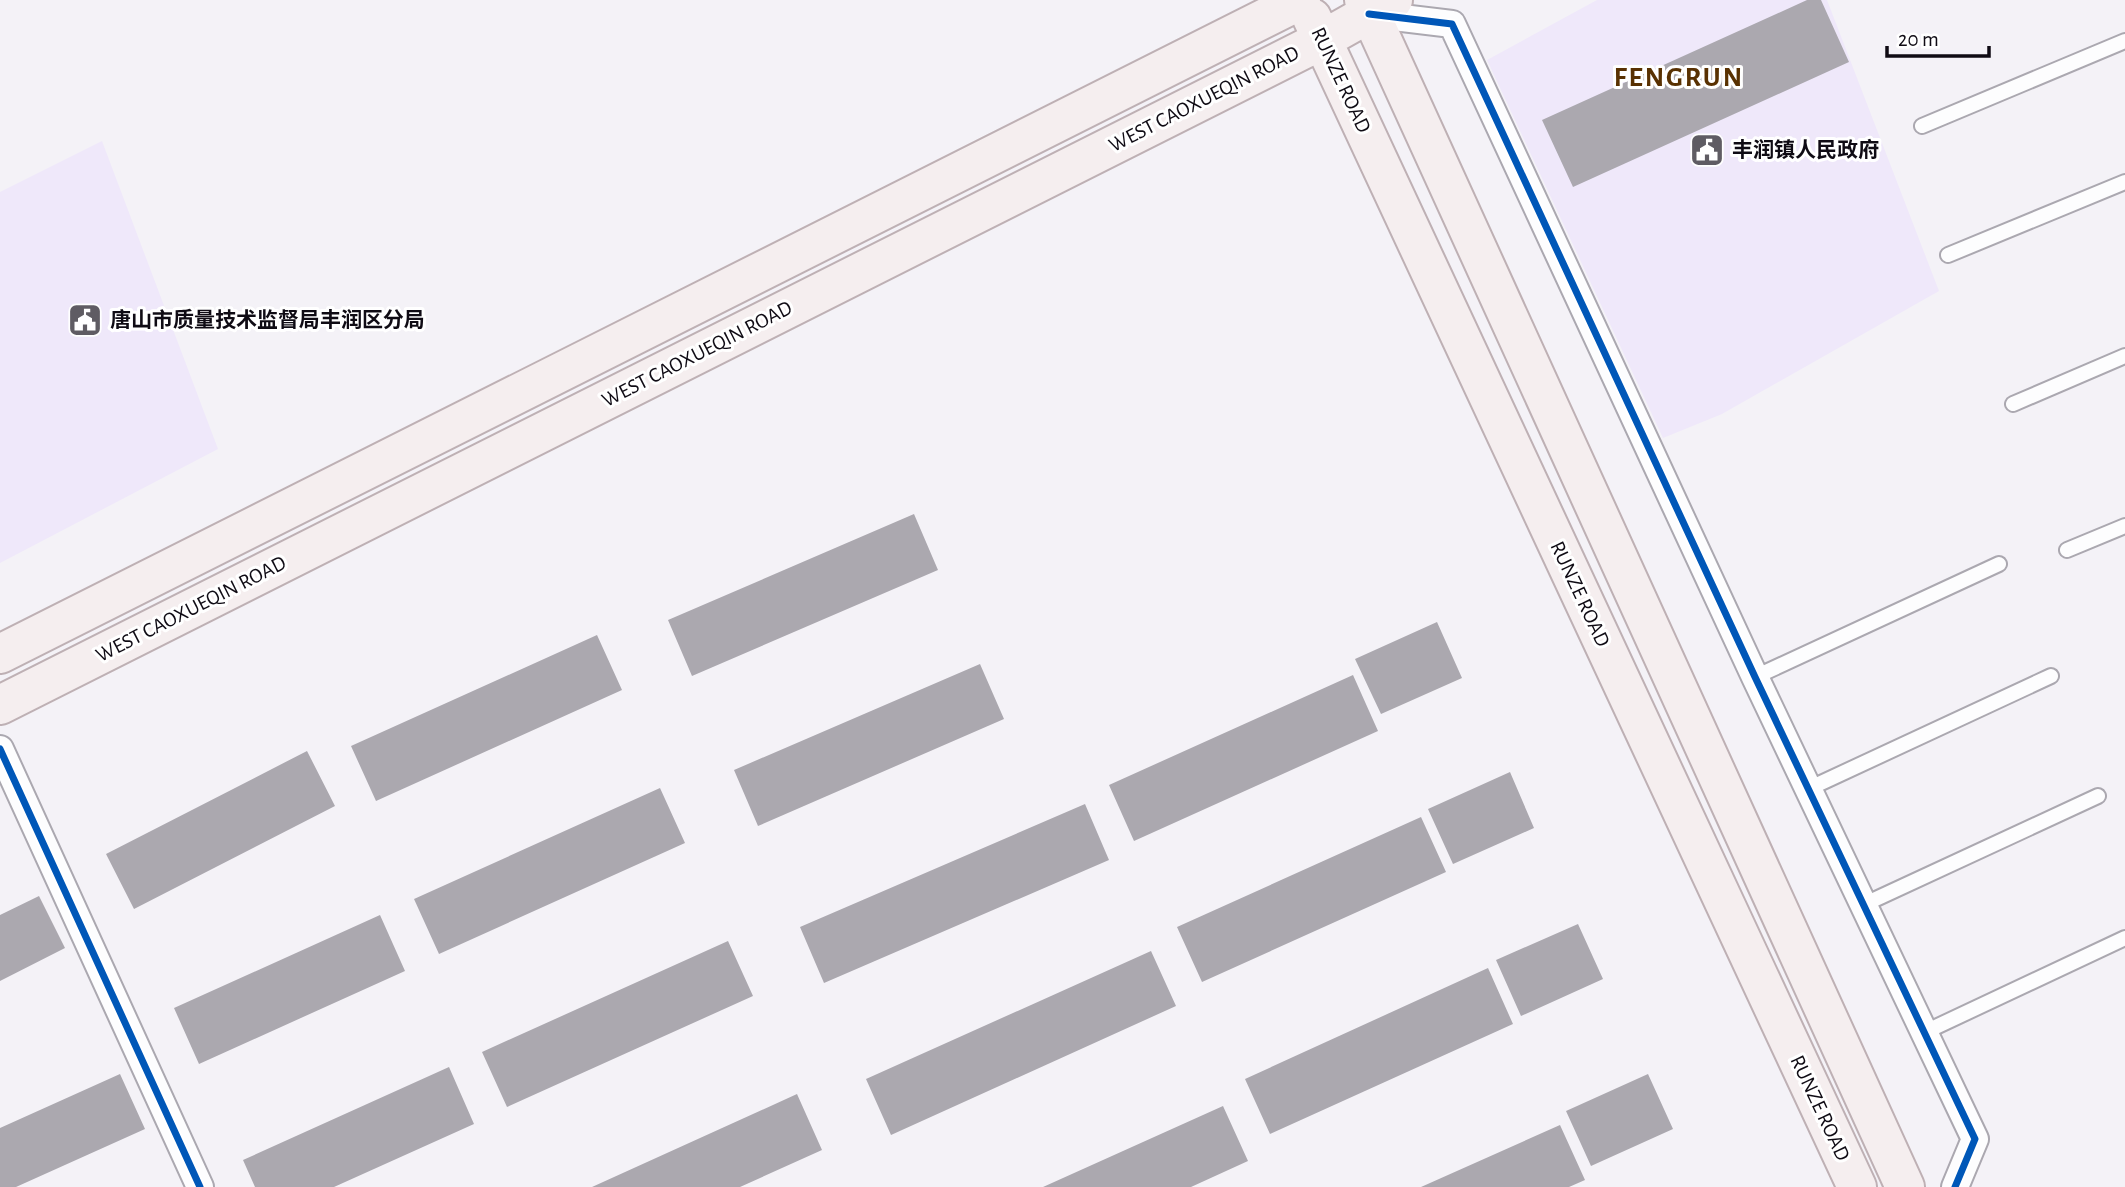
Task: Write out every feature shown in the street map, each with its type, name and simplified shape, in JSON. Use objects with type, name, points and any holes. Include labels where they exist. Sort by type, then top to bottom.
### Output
[{"type":"main road","name":"RUNZE ROAD","points":[[1303,0],[1857,1187]]},
{"type":"main road","points":[[0,654],[1303,0]]},
{"type":"main road","points":[[1375,4],[1905,1187]]},
{"type":"main road","name":"WEST CAOXUEQIN ROAD","points":[[0,705],[1322,40],[1375,4]]},
{"type":"street","points":[[1375,4],[1452,24],[1755,677],[1975,1139],[1955,1187]]},
{"type":"street","points":[[0,749],[200,1187]]},
{"type":"lane","points":[[1922,126],[2125,41]]},
{"type":"lane","points":[[1948,255],[2125,182]]},
{"type":"lane","points":[[2013,404],[2125,356]]},
{"type":"lane","points":[[2067,550],[2125,526]]},
{"type":"lane","points":[[1755,677],[1999,564]]},
{"type":"lane","points":[[1808,789],[2051,676]]},
{"type":"lane","points":[[1865,904],[2098,796]]},
{"type":"lane","points":[[1925,1032],[2125,938]]},
{"type":"shaded area","name":"丰润镇人民政府","points":[[1597,0],[1827,0],[1939,291],[1722,414],[1663,438],[1487,60]]},
{"type":"shaded area","name":"唐山市质量技术监督局丰润区分局","points":[[102,141],[218,449],[0,563],[0,192]]},
{"type":"building","name":"丰润镇人民政府","points":[[1807,0],[1821,0],[1849,62],[1573,187],[1542,120]]},
{"type":"building","points":[[914,514],[938,570],[692,676],[668,620]]},
{"type":"building","points":[[1437,622],[1462,678],[1381,714],[1355,659]]},
{"type":"building","points":[[597,635],[622,690],[376,801],[351,746]]},
{"type":"building","points":[[980,664],[1004,719],[758,826],[734,770]]},
{"type":"building","points":[[1353,675],[1378,731],[1134,841],[1109,785]]},
{"type":"building","points":[[307,751],[335,806],[134,909],[106,854]]},
{"type":"building","points":[[1510,772],[1534,828],[1453,864],[1428,809]]},
{"type":"building","points":[[660,788],[685,843],[439,954],[414,899]]},
{"type":"building","points":[[1085,804],[1109,860],[824,983],[800,927]]},
{"type":"building","points":[[1421,817],[1446,872],[1202,982],[1177,927]]},
{"type":"building","points":[[39,896],[65,948],[0,981],[0,915]]},
{"type":"building","points":[[380,915],[405,971],[199,1064],[174,1008]]},
{"type":"building","points":[[1578,924],[1603,979],[1521,1016],[1496,960]]},
{"type":"building","points":[[728,941],[753,996],[507,1107],[482,1052]]},
{"type":"building","points":[[1151,951],[1176,1006],[891,1135],[866,1079]]},
{"type":"building","points":[[1488,968],[1513,1024],[1270,1134],[1245,1079]]},
{"type":"building","points":[[449,1067],[474,1124],[334,1187],[255,1187],[243,1160]]},
{"type":"building","points":[[120,1074],[145,1129],[16,1187],[0,1187],[0,1128]]},
{"type":"building","points":[[1648,1074],[1673,1129],[1591,1166],[1566,1111]]},
{"type":"building","points":[[797,1094],[822,1150],[740,1187],[592,1187]]},
{"type":"building","points":[[1223,1106],[1248,1161],[1191,1187],[1043,1187]]},
{"type":"building","points":[[1560,1125],[1585,1180],[1569,1187],[1421,1187]]},
{"type":"cycle path","points":[[1369,14],[1452,24],[1755,677],[1975,1139],[1955,1187]]},
{"type":"cycle path","points":[[0,749],[200,1187]]},
{"type":"place","name":"丰润镇人民政府","points":[[1707,150]]},
{"type":"place","name":"唐山市质量技术监督局丰润区分局","points":[[85,320]]},
{"type":"district","name":"FENGRUN","points":[[1679,78]]}]
